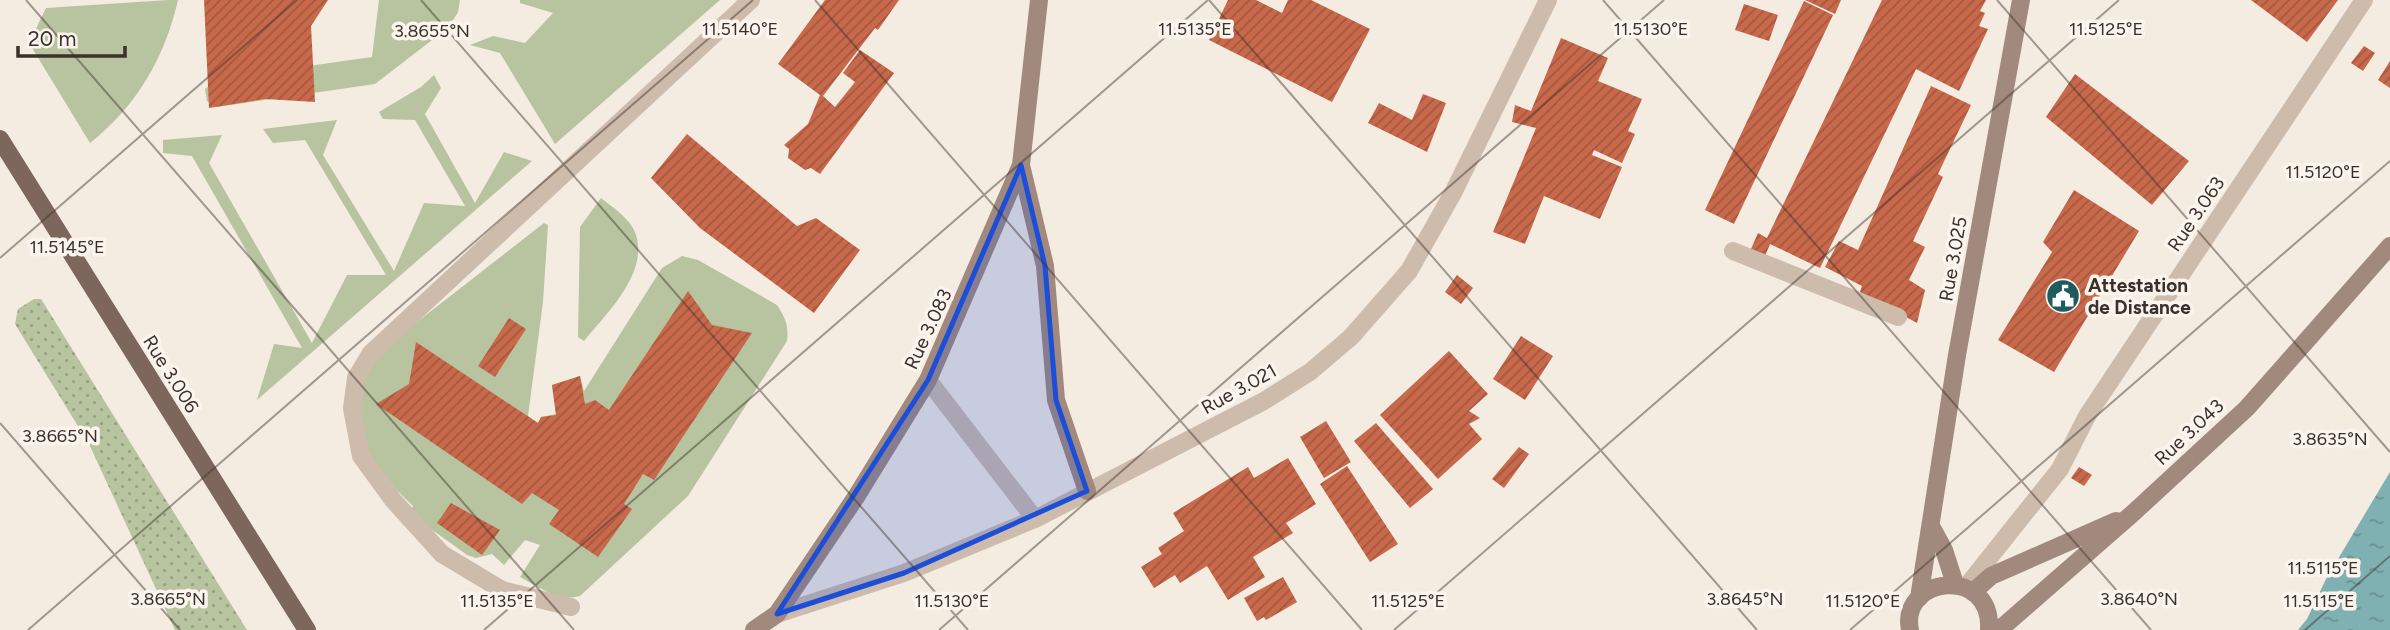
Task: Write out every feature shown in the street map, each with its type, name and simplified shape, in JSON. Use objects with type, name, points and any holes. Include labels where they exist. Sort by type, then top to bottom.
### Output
[{"type":"main road","name":"Rue 3.006","points":[[0,139],[307,630]]},
{"type":"street","points":[[571,607],[502,590],[442,554],[393,500],[361,456],[352,408],[356,378],[371,354],[751,0]]},
{"type":"street","name":"Rue 3.083","points":[[754,630],[777,614],[856,497],[929,380],[1021,165],[1039,0]]},
{"type":"street","name":"Rue 3.021","points":[[777,614],[904,573],[1035,519],[1264,401],[1310,372],[1351,337],[1409,271],[1453,193],[1548,0]]},
{"type":"street","name":"Rue 3.025","points":[[1910,630],[1912,611],[1919,597],[1957,355],[2021,0]]},
{"type":"street","name":"Rue 3.063","points":[[1965,588],[2060,469],[2087,416],[2364,0]]},
{"type":"street","points":[[1021,165],[1045,266],[1056,400],[1087,491]]},
{"type":"street","name":"Rue 3.043","points":[[1999,630],[2132,514],[2247,408],[2390,246]]},
{"type":"street","points":[[1734,251],[1898,317]]},
{"type":"street","points":[[929,380],[1035,519]]},
{"type":"street","points":[[1919,597],[1936,586],[1965,588],[2132,514]]},
{"type":"street","points":[[1931,526],[1965,588],[1988,614],[1989,630]]},
{"type":"highlighted area","points":[[1021,165],[1045,266],[1056,400],[1087,491],[904,573],[777,614],[928,380]]},
{"type":"green space","points":[[178,0],[157,61],[122,113],[90,143],[29,43],[46,8]]},
{"type":"green space","points":[[379,0],[460,0],[458,12],[449,27],[375,84],[217,107],[207,101],[205,89],[216,79],[372,57]]},
{"type":"green space","points":[[520,0],[720,0],[555,144],[500,53],[470,45],[493,36],[525,43],[553,13],[520,3]]},
{"type":"green space","points":[[434,75],[441,88],[425,114],[475,203],[504,152],[532,161],[257,400],[274,344],[302,348],[192,156],[163,153],[163,140],[222,135],[209,163],[312,343],[347,275],[386,275],[305,140],[273,143],[263,129],[337,120],[323,155],[394,271],[424,203],[465,206],[415,120],[383,119],[379,112],[421,87]]},
{"type":"green space","points":[[601,198],[633,228],[638,243],[637,259],[625,289],[584,341],[578,337],[580,227]]},
{"type":"green space","points":[[544,223],[548,225],[543,302],[528,416],[538,423],[541,417],[556,414],[552,385],[580,376],[584,391],[662,268],[682,256],[698,260],[777,305],[787,331],[787,341],[688,496],[580,596],[572,597],[556,595],[520,577],[540,545],[525,540],[504,565],[492,554],[476,558],[467,555],[409,513],[413,506],[368,462],[348,434],[348,407],[358,368]]},
{"type":"green space","points":[[34,299],[41,299],[247,630],[175,630],[89,444],[15,324],[18,309]]},
{"type":"water","points":[[2390,472],[2390,630],[2298,630],[2307,619],[2326,579]]},
{"type":"building","points":[[204,0],[328,0],[311,26],[315,102],[265,99],[209,108]]},
{"type":"building","points":[[825,0],[899,0],[878,30],[875,28],[823,96],[835,107],[855,82],[843,73],[860,50],[894,73],[820,174],[811,168],[805,170],[788,158],[789,149],[784,145],[808,124],[820,95],[778,64]]},
{"type":"building","points":[[1228,0],[1256,0],[1282,13],[1288,0],[1311,0],[1370,29],[1332,102],[1209,40]]},
{"type":"building","points":[[1805,0],[1841,0],[1835,14]]},
{"type":"building","points":[[1882,0],[1986,0],[1980,11],[1985,13],[1979,26],[1988,29],[1959,91],[1916,69],[1820,268],[1770,244],[1765,256],[1751,249],[1758,233],[1767,238]]},
{"type":"building","points":[[2251,0],[2338,0],[2307,42]]},
{"type":"building","points":[[1804,1],[1833,15],[1734,224],[1705,210]]},
{"type":"building","points":[[1744,4],[1778,15],[1769,41],[1735,30]]},
{"type":"building","points":[[1561,38],[1608,58],[1598,81],[1642,99],[1628,131],[1635,134],[1622,163],[1594,150],[1592,155],[1622,167],[1600,219],[1544,196],[1525,244],[1493,232],[1536,128],[1512,122],[1515,105],[1531,111]]},
{"type":"building","points":[[2364,46],[2375,53],[2363,71],[2351,63]]},
{"type":"building","points":[[2390,61],[2390,88],[2378,80]]},
{"type":"building","points":[[2075,74],[2189,161],[2152,205],[2046,117]]},
{"type":"building","points":[[1931,86],[1971,105],[1938,174],[1943,177],[1913,241],[1925,247],[1909,280],[1925,290],[1917,323],[1860,292],[1862,286],[1825,267],[1839,241],[1858,250]]},
{"type":"building","points":[[1423,94],[1446,103],[1427,152],[1368,123],[1379,103],[1412,120]]},
{"type":"building","points":[[687,134],[797,226],[816,218],[860,250],[814,313],[700,228],[651,178]]},
{"type":"building","name":"Attestation de Distance","points":[[2074,190],[2139,231],[2054,372],[1998,340],[2052,252],[2043,242]]},
{"type":"building","points":[[1457,275],[1473,288],[1461,304],[1445,292]]},
{"type":"building","points":[[688,291],[712,325],[752,333],[654,480],[643,474],[624,504],[632,509],[598,557],[549,524],[559,510],[532,493],[522,504],[376,404],[409,384],[416,342],[538,423],[541,417],[556,415],[552,385],[580,376],[585,404],[595,400],[609,410]]},
{"type":"building","points":[[509,318],[526,329],[495,377],[478,366]]},
{"type":"building","points":[[1521,336],[1553,356],[1525,400],[1493,379]]},
{"type":"building","points":[[1449,351],[1488,394],[1469,411],[1480,418],[1469,424],[1482,439],[1438,479],[1380,415]]},
{"type":"building","points":[[1326,421],[1351,462],[1324,478],[1300,437]]},
{"type":"building","points":[[1376,423],[1433,489],[1410,508],[1354,441]]},
{"type":"building","points":[[1519,447],[1529,454],[1504,488],[1492,479]]},
{"type":"building","points":[[1288,458],[1316,504],[1286,523],[1293,533],[1253,557],[1265,577],[1228,600],[1207,566],[1180,583],[1175,575],[1154,588],[1141,567],[1162,554],[1158,548],[1184,531],[1173,513],[1248,467],[1254,478]]},
{"type":"building","points":[[1347,466],[1398,544],[1370,562],[1320,484]]},
{"type":"building","points":[[2079,467],[2092,475],[2084,486],[2071,478]]},
{"type":"building","points":[[451,503],[500,530],[482,555],[437,523]]},
{"type":"building","points":[[1283,577],[1297,602],[1266,620],[1264,617],[1257,621],[1244,598]]},
{"type":"place","name":"Attestation de Distance","points":[[2063,296]]}]
